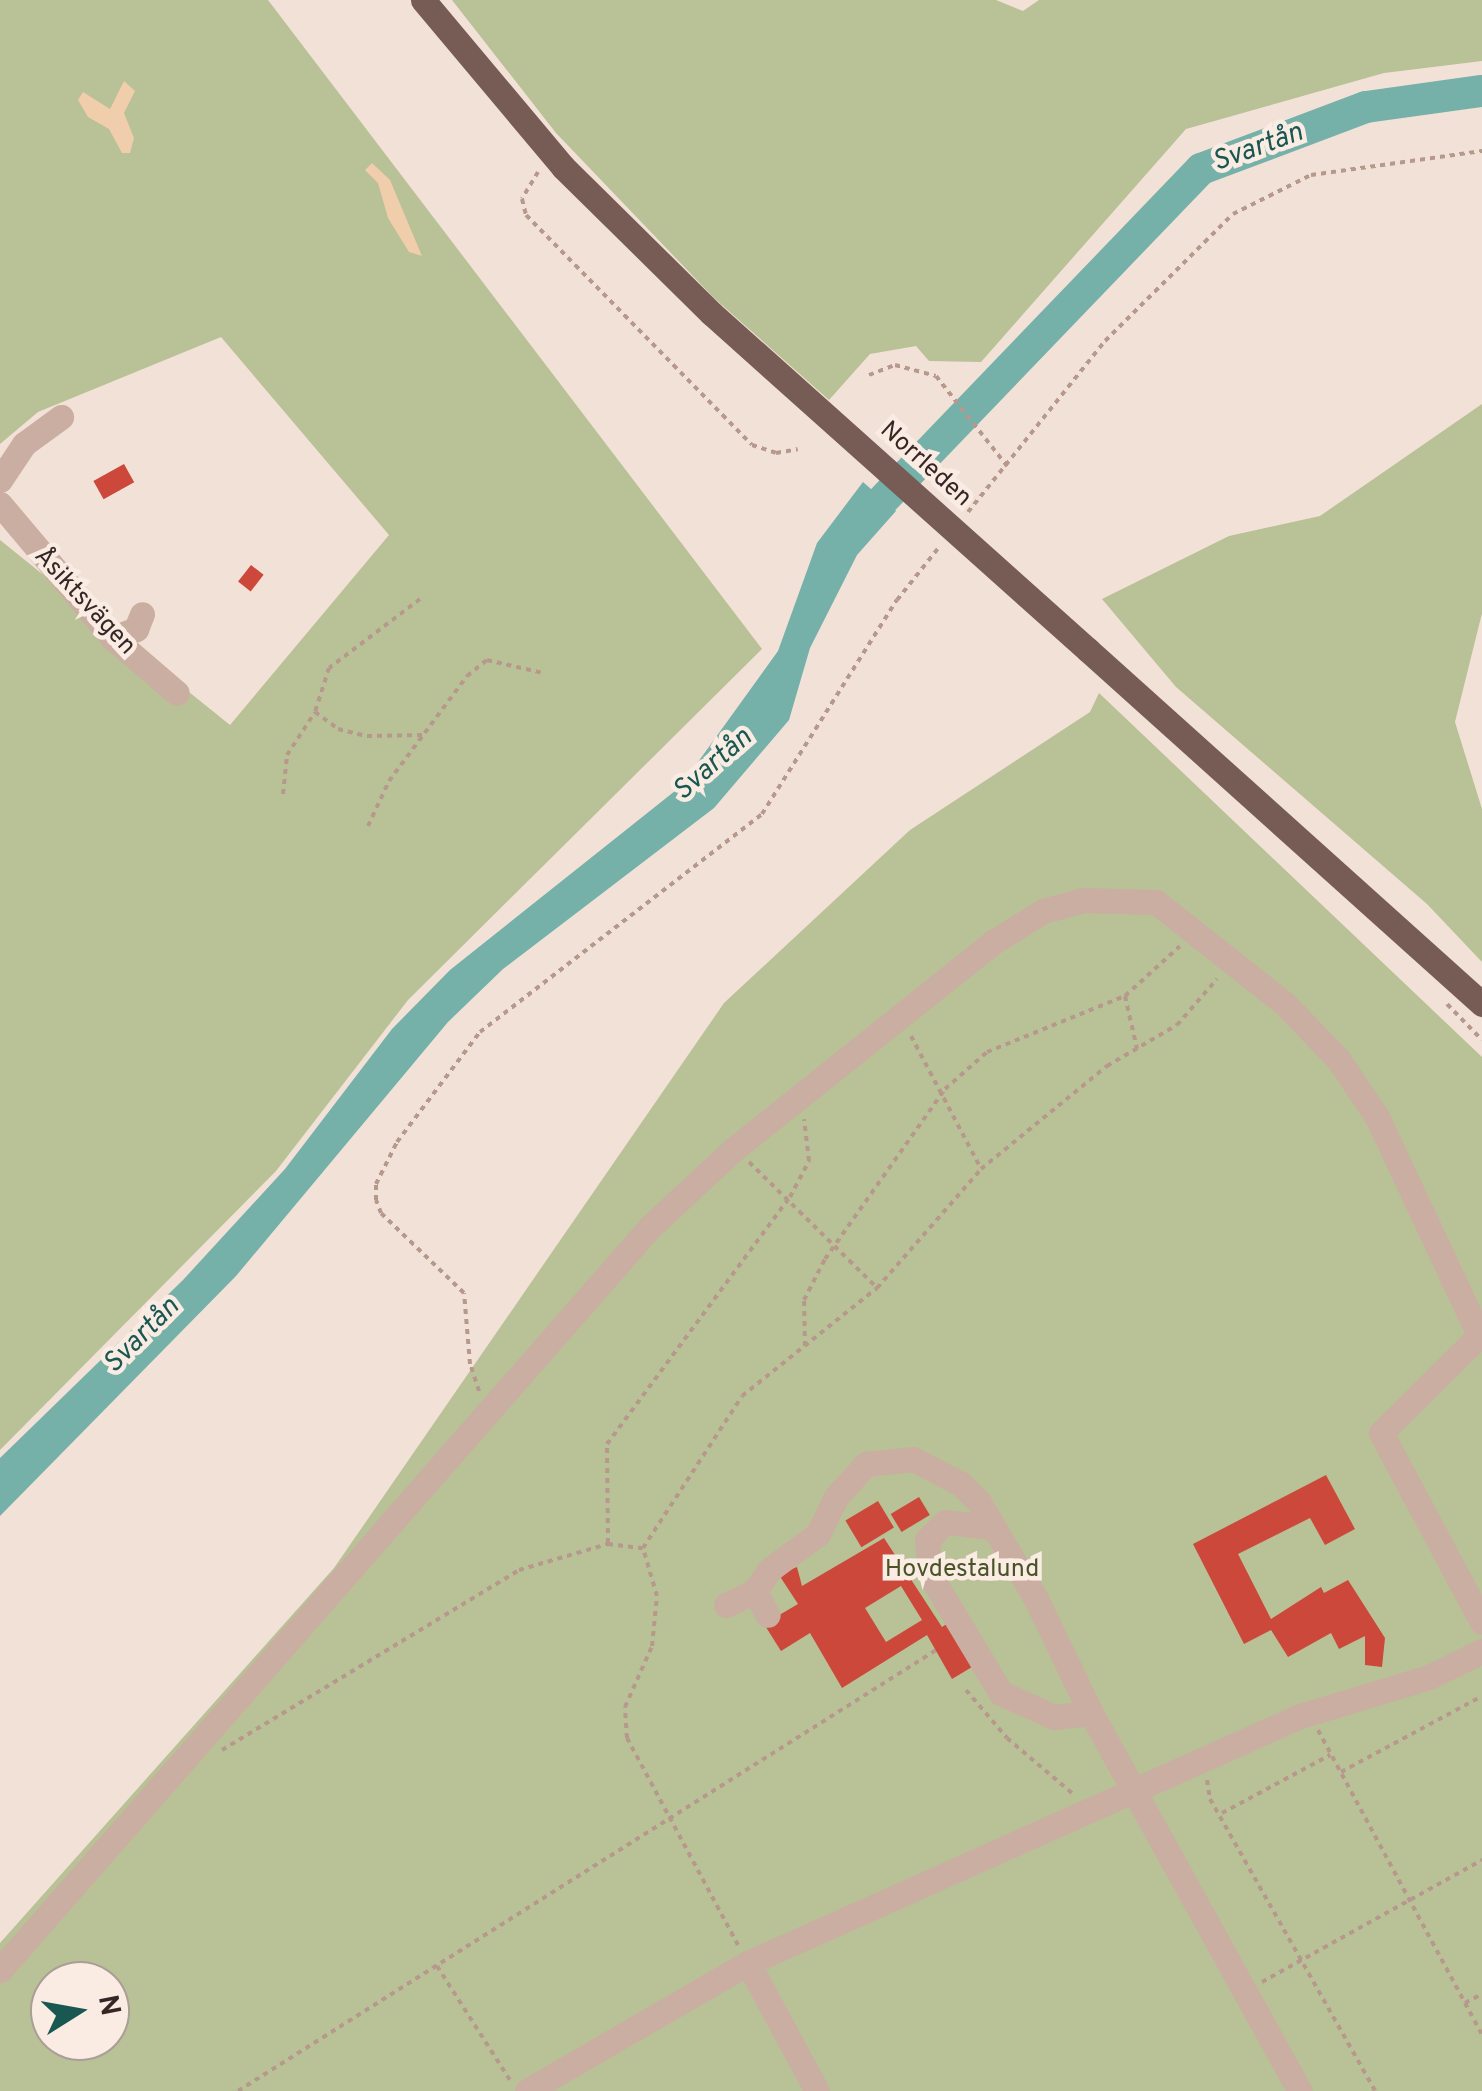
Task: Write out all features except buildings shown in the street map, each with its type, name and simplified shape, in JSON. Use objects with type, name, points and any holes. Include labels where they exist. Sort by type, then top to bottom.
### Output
[{"type":"main road","name":"Norrleden","points":[[423,0],[562,167],[711,312],[1482,1004]]},
{"type":"main road","name":"Norrleden","points":[[1418,944],[1482,1014]]},
{"type":"street","points":[[0,480],[24,444],[61,416]]},
{"type":"street","name":"Åsiktsvägen","points":[[0,504],[114,638],[177,693]]},
{"type":"street","points":[[114,638],[136,629],[142,614]]},
{"type":"street","points":[[0,1970],[493,1412],[624,1255],[734,1150],[792,1102],[995,940],[1042,911],[1124,898],[1156,902],[1229,958],[1338,1060],[1377,1117],[1481,1334],[1381,1432],[1482,1622]]},
{"type":"street","points":[[726,1605],[755,1591],[769,1570],[818,1534],[836,1498],[866,1464],[913,1459],[937,1469],[979,1502],[1037,1601],[1091,1713],[1300,2091]]},
{"type":"street","points":[[990,1526],[945,1522],[928,1540],[930,1575],[1000,1693],[1054,1716],[1091,1713]]},
{"type":"street","points":[[755,1591],[768,1615]]},
{"type":"street","points":[[527,2091],[748,1963],[1310,1714],[1429,1677],[1482,1651]]},
{"type":"street","points":[[748,1963],[818,2091]]},
{"type":"path","points":[[964,517],[1166,275],[1257,198],[1344,168],[1482,152]]},
{"type":"path","points":[[538,172],[522,199],[526,215],[752,445],[776,454],[798,449]]},
{"type":"path","points":[[869,375],[908,366],[942,384],[1007,466]]},
{"type":"path","points":[[493,1412],[474,1384],[464,1293],[381,1213],[376,1184],[396,1142],[480,1032],[762,814],[898,600],[942,545]]},
{"type":"path","points":[[282,794],[286,754],[315,712],[329,668],[420,599]]},
{"type":"path","points":[[368,826],[388,781],[467,676],[486,660],[544,674]]},
{"type":"path","points":[[315,712],[338,728],[368,736],[423,735]]},
{"type":"path","points":[[805,1346],[804,1300],[836,1244],[941,1094],[987,1052],[1125,996],[1192,930]]},
{"type":"path","points":[[748,1963],[665,1819],[627,1738],[625,1707],[652,1646],[657,1596],[643,1548],[742,1396],[877,1288],[981,1170],[1107,1066],[1137,1050],[1195,1008],[1229,958]]},
{"type":"path","points":[[1125,996],[1137,1050]]},
{"type":"path","points":[[902,1018],[981,1170]]},
{"type":"path","points":[[608,1544],[607,1444],[790,1197],[809,1161],[808,1126],[792,1102]]},
{"type":"path","points":[[734,1150],[790,1197],[877,1288]]},
{"type":"path","points":[[186,1756],[248,1738],[414,1628],[519,1570],[608,1544],[643,1548]]},
{"type":"path","points":[[238,2091],[936,1650]]},
{"type":"path","points":[[966,1690],[1006,1738],[1090,1812]]},
{"type":"path","points":[[1340,1772],[1482,1696]]},
{"type":"path","points":[[1310,1714],[1482,2034]]},
{"type":"path","points":[[1222,1813],[1330,1755]]},
{"type":"path","points":[[1202,1762],[1210,1800],[1222,1813],[1375,2091]]},
{"type":"path","points":[[1262,1982],[1482,1860]]},
{"type":"path","points":[[437,1966],[517,2091]]},
{"type":"path","points":[[1466,2003],[1482,1994]]},
{"type":"green space","points":[[0,0],[268,0],[762,649],[408,1000],[276,1171],[0,1450],[0,540],[230,725],[389,535],[221,337],[38,412],[0,444]]},
{"type":"green space","points":[[452,0],[996,0],[1023,11],[1039,0],[1482,0],[1482,61],[1384,73],[1186,129],[981,362],[929,361],[916,346],[870,354],[829,400],[714,298],[556,133]]},
{"type":"green space","points":[[1482,404],[1482,613],[1455,722],[1482,809],[1482,962],[1427,904],[1176,687],[1102,599],[1229,536],[1320,516]]},
{"type":"green space","name":"Hovdestalund","points":[[1099,693],[1482,1057],[1482,2091],[0,2091],[0,1943],[334,1568],[724,1003],[910,830],[1090,712]]},
{"type":"sand","points":[[124,81],[135,91],[124,113],[134,138],[130,153],[122,153],[109,129],[88,117],[78,100],[83,92],[110,109]]},
{"type":"sand","points":[[372,163],[390,180],[422,256],[409,252],[388,218],[378,183],[365,170]]},
{"type":"water","points":[[863,482],[896,511],[857,555],[810,648],[789,720],[714,808],[503,969],[448,1022],[236,1276],[0,1516],[0,1458],[183,1280],[285,1169],[392,1029],[450,970],[680,787],[778,651],[817,543]]},
{"type":"waterway","name":"Svartån","points":[[853,531],[1201,169],[1366,107],[1482,91]]}]
